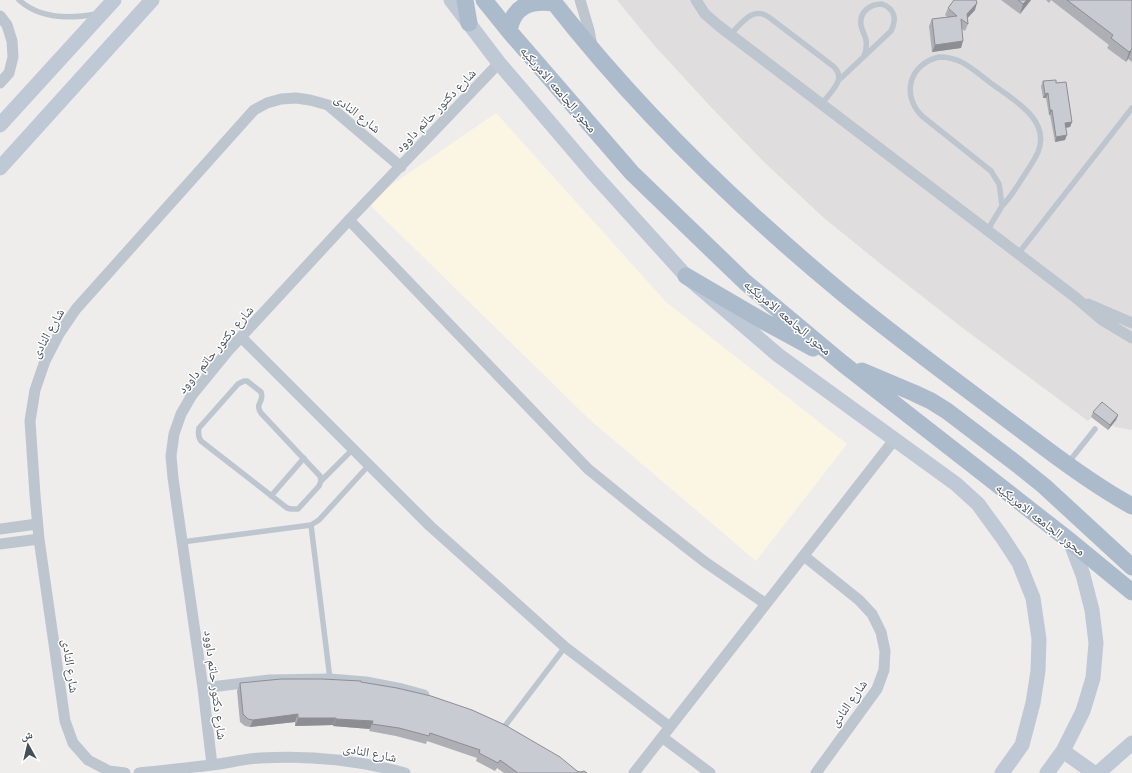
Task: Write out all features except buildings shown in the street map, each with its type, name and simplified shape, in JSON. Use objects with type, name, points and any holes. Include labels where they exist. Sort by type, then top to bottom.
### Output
[{"type":"main road","points":[[454,0],[469,24]]},
{"type":"main road","name":"محور الجامعه الامريكيه","points":[[484,0],[632,173],[745,282],[842,363],[1070,541],[1132,592]]},
{"type":"main road","points":[[509,31],[514,14],[520,7],[536,0],[553,1],[593,51],[655,119],[713,178],[777,238],[841,292],[907,344],[1067,465],[1124,498],[1132,506]]},
{"type":"main road","points":[[686,276],[763,321],[842,363],[914,392],[947,411],[1044,486],[1132,567]]},
{"type":"street","points":[[0,168],[152,0]]},
{"type":"street","points":[[580,0],[589,30],[593,51]]},
{"type":"street","points":[[696,0],[708,17],[730,35],[1075,297],[1102,320],[1132,338]]},
{"type":"street","points":[[0,125],[106,6]]},
{"type":"street","points":[[0,16],[7,25],[12,41],[13,57],[0,83]]},
{"type":"street","points":[[469,24],[499,63],[592,172],[686,276],[778,355],[956,484],[978,504],[1002,536],[1019,563],[1033,598],[1039,639],[1038,671],[1033,704],[1022,745],[1002,773]]},
{"type":"street","name":"شارع دكتور حاتم داوود","points":[[212,765],[203,688],[171,456],[174,434],[181,414],[192,395],[228,351],[349,220],[499,63]]},
{"type":"street","name":"شارع النادى","points":[[125,773],[109,771],[88,760],[73,743],[65,721],[37,524],[30,421],[35,390],[45,361],[59,334],[76,309],[254,110],[267,103],[288,98],[310,100],[328,105],[401,167]]},
{"type":"street","points":[[349,220],[588,469],[687,548],[766,604]]},
{"type":"street","points":[[1075,297],[1106,312],[1132,322]]},
{"type":"street","points":[[241,337],[430,526],[565,647],[670,727]]},
{"type":"street","points":[[634,773],[894,440]]},
{"type":"street","points":[[0,529],[37,524]]},
{"type":"street","points":[[0,544],[39,539]]},
{"type":"street","points":[[1047,773],[1063,751],[1083,711],[1093,678],[1096,643],[1092,610],[1083,575],[1070,541]]},
{"type":"street","name":"شارع النادى","points":[[804,556],[859,600],[872,614],[881,632],[885,651],[884,670],[877,689],[816,773]]},
{"type":"street","points":[[203,688],[270,680],[330,679],[380,685],[431,697]]},
{"type":"street","points":[[662,737],[710,773]]},
{"type":"street","points":[[1098,773],[1132,743]]},
{"type":"street","points":[[1063,751],[1094,773]]},
{"type":"street","name":"شارع النادى","points":[[139,773],[259,758],[300,757],[342,760],[383,767],[405,773]]},
{"type":"lane","points":[[19,0],[23,4],[41,13],[61,17],[82,16],[106,6]]},
{"type":"lane","points":[[822,104],[839,80],[891,31],[894,17],[893,12],[890,8],[882,4],[872,5],[862,17],[862,27],[866,41],[866,51],[864,56]]},
{"type":"lane","points":[[730,35],[750,15],[755,13],[766,15],[835,68],[839,74],[839,80]]},
{"type":"lane","points":[[987,231],[1038,153],[1040,145],[1039,128],[1036,121],[1025,109],[963,62],[948,57],[932,59],[920,67],[912,78],[910,92],[913,106],[922,116],[991,171],[999,184],[1002,206]]},
{"type":"lane","points":[[1018,254],[1132,108]]},
{"type":"lane","points":[[321,481],[320,476],[259,411],[258,405],[262,399],[261,392],[247,381],[240,382],[199,428],[199,437],[202,441],[271,496],[287,508],[291,509],[298,508],[319,486],[321,481],[353,449]]},
{"type":"lane","points":[[1067,465],[1095,429]]},
{"type":"lane","points":[[271,496],[304,458]]},
{"type":"lane","points":[[182,542],[311,525],[318,520],[369,465]]},
{"type":"lane","points":[[311,525],[330,679]]},
{"type":"lane","points":[[505,726],[565,647]]},
{"type":"shaded area","points":[[617,0],[1132,0],[1132,430],[1115,427],[1112,425],[1116,420],[1100,407],[1088,421],[964,329],[824,218],[764,162],[710,106],[653,44]]},
{"type":"shaded area","points":[[496,113],[666,302],[847,444],[756,561],[589,419],[367,202]]}]
